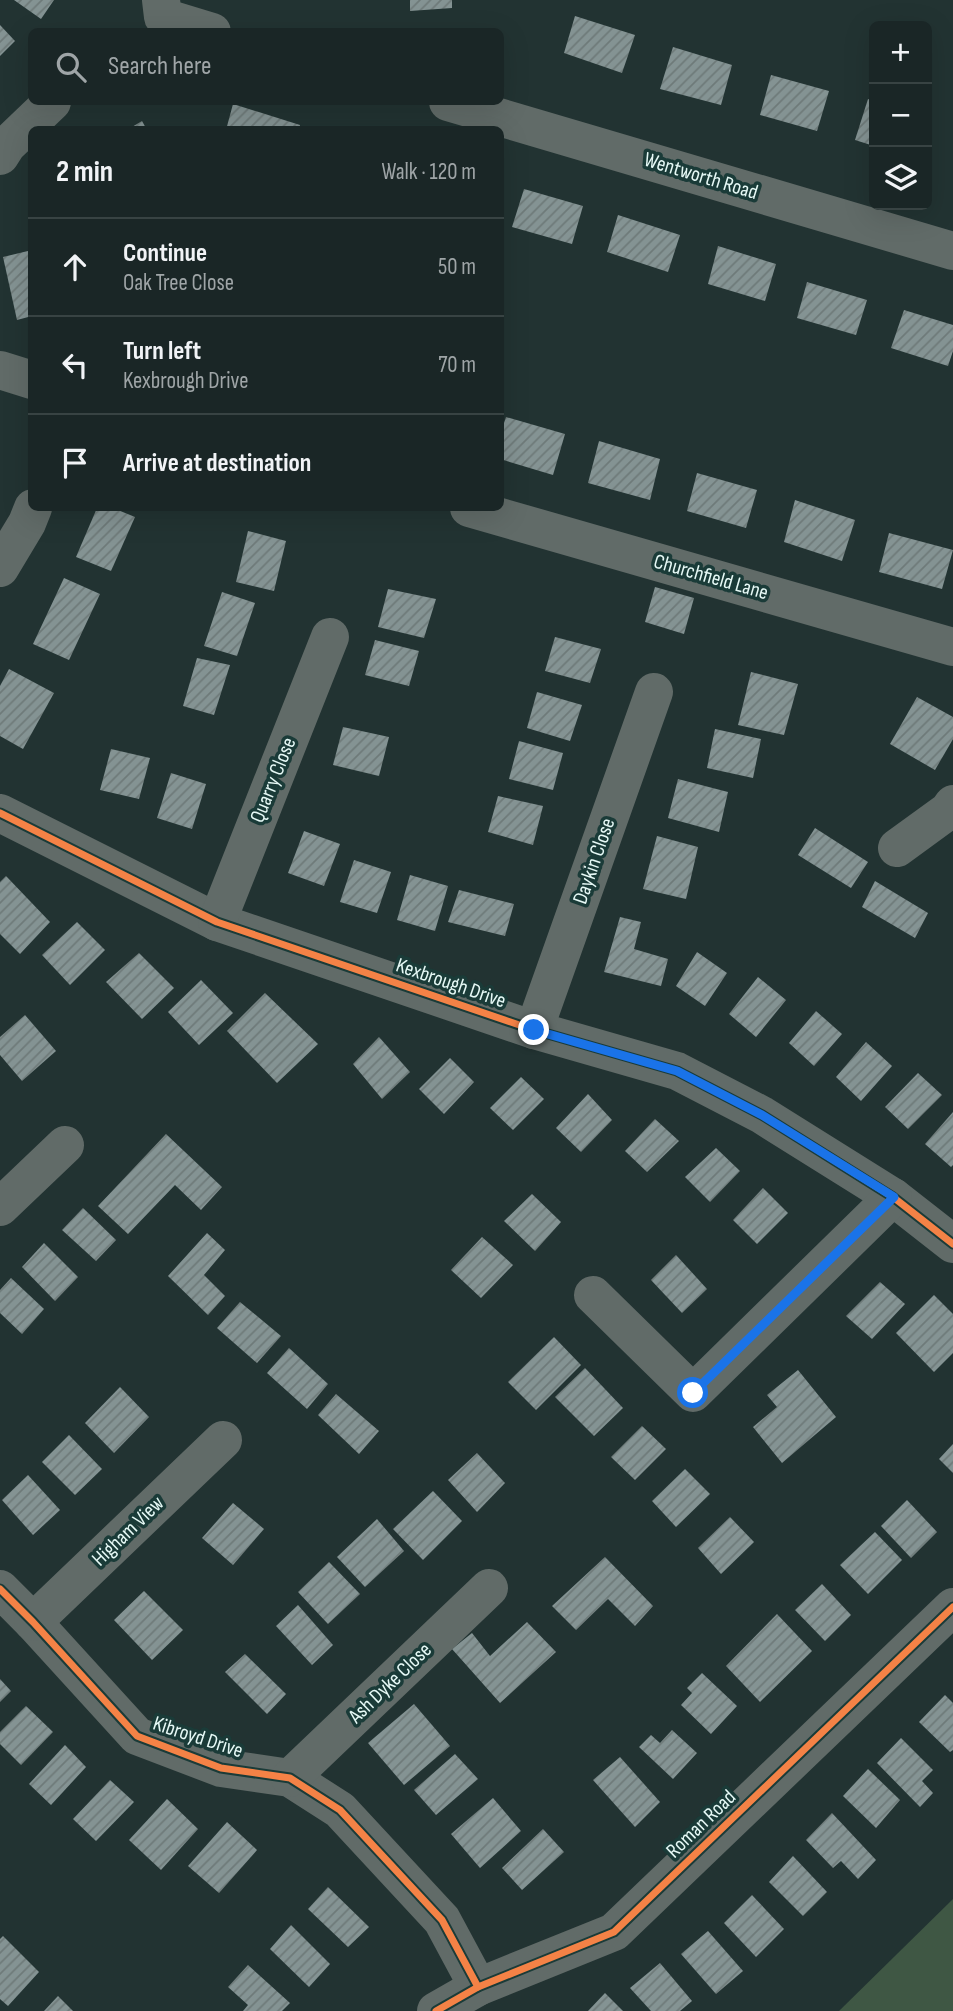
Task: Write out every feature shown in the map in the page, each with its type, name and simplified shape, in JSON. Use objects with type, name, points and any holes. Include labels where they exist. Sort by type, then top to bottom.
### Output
[{"type":"street","points":[[163,12],[202,28]]},
{"type":"street","points":[[0,156],[49,105]]},
{"type":"street","name":"Wentworth Road","points":[[458,105],[953,251]]},
{"type":"street","points":[[0,370],[28,379]]},
{"type":"street","points":[[0,568],[32,511]]},
{"type":"street","name":"Churchfield Lane","points":[[479,511],[953,647]]},
{"type":"street","name":"Quarry Close","points":[[217,922],[330,637]]},
{"type":"street","name":"Daykin Close","points":[[534,1030],[653,692]]},
{"type":"street","points":[[897,848],[953,804]]},
{"type":"street","name":"Kexbrough Drive","points":[[0,813],[217,922],[534,1030],[677,1071],[762,1115],[894,1197],[953,1244]]},
{"type":"street","points":[[0,1207],[65,1145]]},
{"type":"street","points":[[593,1295],[693,1393],[894,1197]]},
{"type":"street","name":"Higham View","points":[[33,1622],[223,1440]]},
{"type":"street","name":"Ash Dyke Close","points":[[290,1777],[489,1588]]},
{"type":"street","name":"Kibroyd Drive","points":[[0,1589],[137,1736],[221,1768],[290,1777],[340,1810],[442,1920],[478,1987]]},
{"type":"street","name":"Roman Road","points":[[436,2011],[478,1987],[614,1932],[953,1607]]},
{"type":"green space","points":[[953,1899],[953,2011],[839,2011]]},
{"type":"building","points":[[14,0],[54,0],[41,19]]},
{"type":"building","points":[[410,0],[452,0],[452,8],[410,11]]},
{"type":"building","points":[[575,16],[635,35],[622,73],[564,53]]},
{"type":"building","points":[[0,25],[15,41],[0,56]]},
{"type":"building","points":[[673,47],[732,65],[721,105],[660,89]]},
{"type":"building","points":[[771,75],[829,91],[817,131],[760,115]]},
{"type":"building","points":[[868,99],[869,144],[855,140]]},
{"type":"building","points":[[233,105],[300,125],[300,126],[227,126]]},
{"type":"building","points":[[524,189],[583,206],[572,244],[512,227]]},
{"type":"building","points":[[618,215],[680,235],[668,272],[607,252]]},
{"type":"building","points":[[718,246],[776,264],[765,301],[708,284]]},
{"type":"building","points":[[28,251],[28,317],[17,320],[3,257]]},
{"type":"building","points":[[807,282],[867,300],[856,335],[797,318]]},
{"type":"building","points":[[904,310],[953,325],[953,351],[948,366],[891,348]]},
{"type":"building","points":[[506,417],[565,434],[553,475],[504,460]]},
{"type":"building","points":[[599,441],[660,459],[650,500],[588,483]]},
{"type":"building","points":[[697,473],[757,490],[746,528],[687,511]]},
{"type":"building","points":[[795,500],[855,520],[842,561],[784,542]]},
{"type":"building","points":[[96,511],[120,511],[135,517],[111,571],[76,557]]},
{"type":"building","points":[[248,531],[286,541],[274,591],[236,582]]},
{"type":"building","points":[[889,533],[953,550],[942,589],[879,572]]},
{"type":"building","points":[[64,578],[100,594],[69,660],[33,644]]},
{"type":"building","points":[[655,587],[694,598],[684,634],[645,622]]},
{"type":"building","points":[[388,589],[436,599],[424,638],[378,627]]},
{"type":"building","points":[[222,592],[255,603],[237,656],[204,646]]},
{"type":"building","points":[[555,637],[601,649],[590,683],[545,671]]},
{"type":"building","points":[[375,640],[419,651],[409,686],[365,675]]},
{"type":"building","points":[[197,658],[230,665],[214,715],[183,706]]},
{"type":"building","points":[[9,669],[54,693],[23,749],[0,736],[0,686]]},
{"type":"building","points":[[751,672],[798,684],[784,735],[738,725]]},
{"type":"building","points":[[537,692],[582,705],[570,741],[527,728]]},
{"type":"building","points":[[917,697],[953,717],[953,739],[935,770],[890,744]]},
{"type":"building","points":[[343,727],[389,737],[379,776],[333,765]]},
{"type":"building","points":[[715,729],[761,739],[753,778],[707,768]]},
{"type":"building","points":[[519,741],[563,753],[553,790],[509,779]]},
{"type":"building","points":[[111,749],[150,758],[139,799],[100,790]]},
{"type":"building","points":[[171,773],[206,784],[192,829],[157,818]]},
{"type":"building","points":[[678,779],[728,792],[719,832],[668,818]]},
{"type":"building","points":[[498,796],[543,806],[533,845],[488,832]]},
{"type":"building","points":[[815,828],[868,862],[851,888],[798,855]]},
{"type":"building","points":[[304,831],[340,844],[324,886],[288,873]]},
{"type":"building","points":[[657,836],[698,847],[686,899],[643,889]]},
{"type":"building","points":[[354,860],[391,872],[377,913],[340,902]]},
{"type":"building","points":[[410,875],[448,886],[435,931],[397,920]]},
{"type":"building","points":[[6,876],[50,922],[20,954],[0,934],[0,882]]},
{"type":"building","points":[[875,881],[928,913],[915,938],[862,907]]},
{"type":"building","points":[[459,890],[514,904],[505,936],[448,922]]},
{"type":"building","points":[[620,917],[641,922],[634,949],[668,959],[661,986],[604,972]]},
{"type":"building","points":[[77,922],[105,950],[70,985],[42,955]]},
{"type":"building","points":[[697,952],[727,973],[705,1006],[676,986]]},
{"type":"building","points":[[139,953],[174,988],[142,1019],[106,982]]},
{"type":"building","points":[[758,977],[786,1000],[756,1037],[729,1014]]},
{"type":"building","points":[[201,980],[233,1013],[199,1045],[168,1012]]},
{"type":"building","points":[[265,993],[318,1044],[277,1083],[227,1031]]},
{"type":"building","points":[[816,1011],[842,1034],[814,1066],[789,1043]]},
{"type":"building","points":[[25,1015],[56,1051],[22,1081],[0,1055],[0,1037]]},
{"type":"building","points":[[379,1037],[410,1072],[382,1099],[353,1064]]},
{"type":"building","points":[[866,1042],[892,1066],[861,1101],[836,1077]]},
{"type":"building","points":[[450,1058],[474,1082],[444,1114],[419,1089]]},
{"type":"building","points":[[918,1073],[942,1095],[908,1129],[885,1107]]},
{"type":"building","points":[[521,1077],[544,1099],[513,1130],[490,1108]]},
{"type":"building","points":[[588,1094],[612,1120],[581,1152],[556,1128]]},
{"type":"building","points":[[953,1112],[953,1165],[951,1167],[925,1144]]},
{"type":"building","points":[[655,1119],[679,1141],[647,1172],[625,1151]]},
{"type":"building","points":[[166,1134],[222,1187],[201,1210],[175,1185],[128,1234],[98,1206]]},
{"type":"building","points":[[716,1148],[740,1171],[710,1202],[685,1177]]},
{"type":"building","points":[[763,1188],[788,1213],[757,1244],[733,1220]]},
{"type":"building","points":[[532,1194],[561,1222],[535,1251],[504,1221]]},
{"type":"building","points":[[83,1208],[116,1240],[96,1261],[62,1230]]},
{"type":"building","points":[[207,1233],[225,1250],[204,1275],[225,1296],[208,1315],[168,1276]]},
{"type":"building","points":[[482,1237],[513,1265],[481,1298],[451,1270]]},
{"type":"building","points":[[44,1243],[78,1277],[55,1301],[22,1267]]},
{"type":"building","points":[[676,1255],[707,1289],[682,1313],[651,1280]]},
{"type":"building","points":[[11,1278],[44,1309],[22,1334],[0,1313],[0,1290]]},
{"type":"building","points":[[880,1282],[905,1304],[872,1339],[846,1316]]},
{"type":"building","points":[[934,1295],[953,1314],[953,1353],[934,1372],[896,1333]]},
{"type":"building","points":[[240,1302],[281,1336],[257,1363],[217,1328]]},
{"type":"building","points":[[554,1337],[581,1365],[536,1410],[508,1382]]},
{"type":"building","points":[[289,1348],[328,1384],[307,1409],[267,1373]]},
{"type":"building","points":[[585,1368],[623,1408],[594,1436],[555,1397]]},
{"type":"building","points":[[798,1370],[836,1417],[782,1463],[753,1427],[777,1407],[767,1395]]},
{"type":"building","points":[[120,1387],[149,1417],[114,1453],[85,1423]]},
{"type":"building","points":[[336,1394],[379,1431],[359,1454],[318,1415]]},
{"type":"building","points":[[642,1426],[666,1449],[635,1480],[611,1457]]},
{"type":"building","points":[[69,1435],[102,1469],[75,1495],[42,1462]]},
{"type":"building","points":[[953,1444],[953,1473],[939,1459]]},
{"type":"building","points":[[477,1453],[505,1483],[477,1512],[448,1480]]},
{"type":"building","points":[[685,1469],[710,1494],[676,1527],[652,1501]]},
{"type":"building","points":[[28,1475],[60,1510],[33,1535],[2,1500]]},
{"type":"building","points":[[433,1491],[462,1521],[423,1560],[393,1529]]},
{"type":"building","points":[[907,1500],[937,1532],[911,1558],[881,1526]]},
{"type":"building","points":[[233,1503],[264,1529],[233,1565],[202,1538]]},
{"type":"building","points":[[730,1517],[754,1542],[721,1574],[698,1548]]},
{"type":"building","points":[[377,1519],[404,1551],[365,1587],[337,1557]]},
{"type":"building","points":[[875,1532],[902,1560],[868,1594],[840,1565]]},
{"type":"building","points":[[605,1557],[653,1606],[635,1626],[608,1599],[576,1630],[552,1606]]},
{"type":"building","points":[[329,1562],[360,1594],[328,1624],[298,1592]]},
{"type":"building","points":[[822,1584],[851,1615],[825,1641],[795,1610]]},
{"type":"building","points":[[144,1591],[183,1630],[152,1660],[114,1620]]},
{"type":"building","points":[[298,1605],[333,1645],[312,1665],[276,1626]]},
{"type":"building","points":[[777,1614],[812,1651],[760,1702],[726,1666]]},
{"type":"building","points":[[527,1622],[556,1652],[500,1703],[452,1649],[472,1633],[490,1656]]},
{"type":"building","points":[[245,1654],[286,1694],[267,1714],[225,1672]]},
{"type":"building","points":[[702,1673],[737,1706],[711,1734],[681,1705],[692,1693],[687,1688]]},
{"type":"building","points":[[0,1679],[11,1691],[0,1702]]},
{"type":"building","points":[[945,1695],[953,1703],[953,1750],[950,1752],[919,1722]]},
{"type":"building","points":[[414,1704],[450,1746],[404,1785],[368,1743]]},
{"type":"building","points":[[26,1706],[53,1732],[21,1765],[0,1744],[0,1732]]},
{"type":"building","points":[[672,1730],[697,1753],[673,1779],[639,1747],[651,1735],[660,1743]]},
{"type":"building","points":[[901,1738],[933,1770],[922,1781],[933,1793],[920,1807],[877,1763]]},
{"type":"building","points":[[65,1745],[86,1767],[51,1805],[29,1784]]},
{"type":"building","points":[[455,1754],[478,1779],[436,1815],[414,1790]]},
{"type":"building","points":[[620,1757],[660,1802],[635,1827],[593,1780]]},
{"type":"building","points":[[868,1769],[900,1800],[876,1828],[843,1796]]},
{"type":"building","points":[[110,1780],[134,1802],[96,1841],[73,1819]]},
{"type":"building","points":[[493,1798],[521,1831],[480,1868],[451,1834]]},
{"type":"building","points":[[167,1799],[198,1829],[161,1870],[129,1840]]},
{"type":"building","points":[[832,1813],[876,1860],[858,1879],[841,1861],[833,1868],[806,1840]]},
{"type":"building","points":[[227,1822],[257,1850],[219,1893],[188,1866]]},
{"type":"building","points":[[543,1829],[564,1852],[522,1890],[502,1868]]},
{"type":"building","points":[[793,1856],[827,1892],[803,1916],[769,1882]]},
{"type":"building","points":[[328,1887],[369,1927],[348,1947],[308,1909]]},
{"type":"building","points":[[752,1895],[784,1929],[756,1957],[724,1923]]},
{"type":"building","points":[[291,1925],[330,1964],[309,1987],[270,1949]]},
{"type":"building","points":[[708,1931],[743,1971],[716,1994],[681,1954]]},
{"type":"building","points":[[3,1936],[39,1972],[8,2006],[0,1999],[0,1939]]},
{"type":"building","points":[[660,1963],[692,2001],[680,2011],[651,2011],[630,1988]]},
{"type":"building","points":[[248,1965],[290,2003],[282,2011],[243,2011],[248,2005],[228,1987]]},
{"type":"building","points":[[605,1993],[623,2011],[588,2011]]},
{"type":"building","points":[[58,1996],[73,2011],[44,2011]]},
{"type":"cycle path","points":[[0,813],[217,922],[534,1030],[677,1071],[762,1115],[893,1197],[953,1244]]},
{"type":"cycle path","points":[[0,1589],[137,1736],[221,1768],[290,1778],[340,1810],[442,1920],[478,1987]]},
{"type":"cycle path","points":[[436,2011],[478,1987],[614,1932],[953,1607]]},
{"type":"route","points":[[534,1030],[677,1071],[762,1115],[894,1197],[693,1393]]}]
